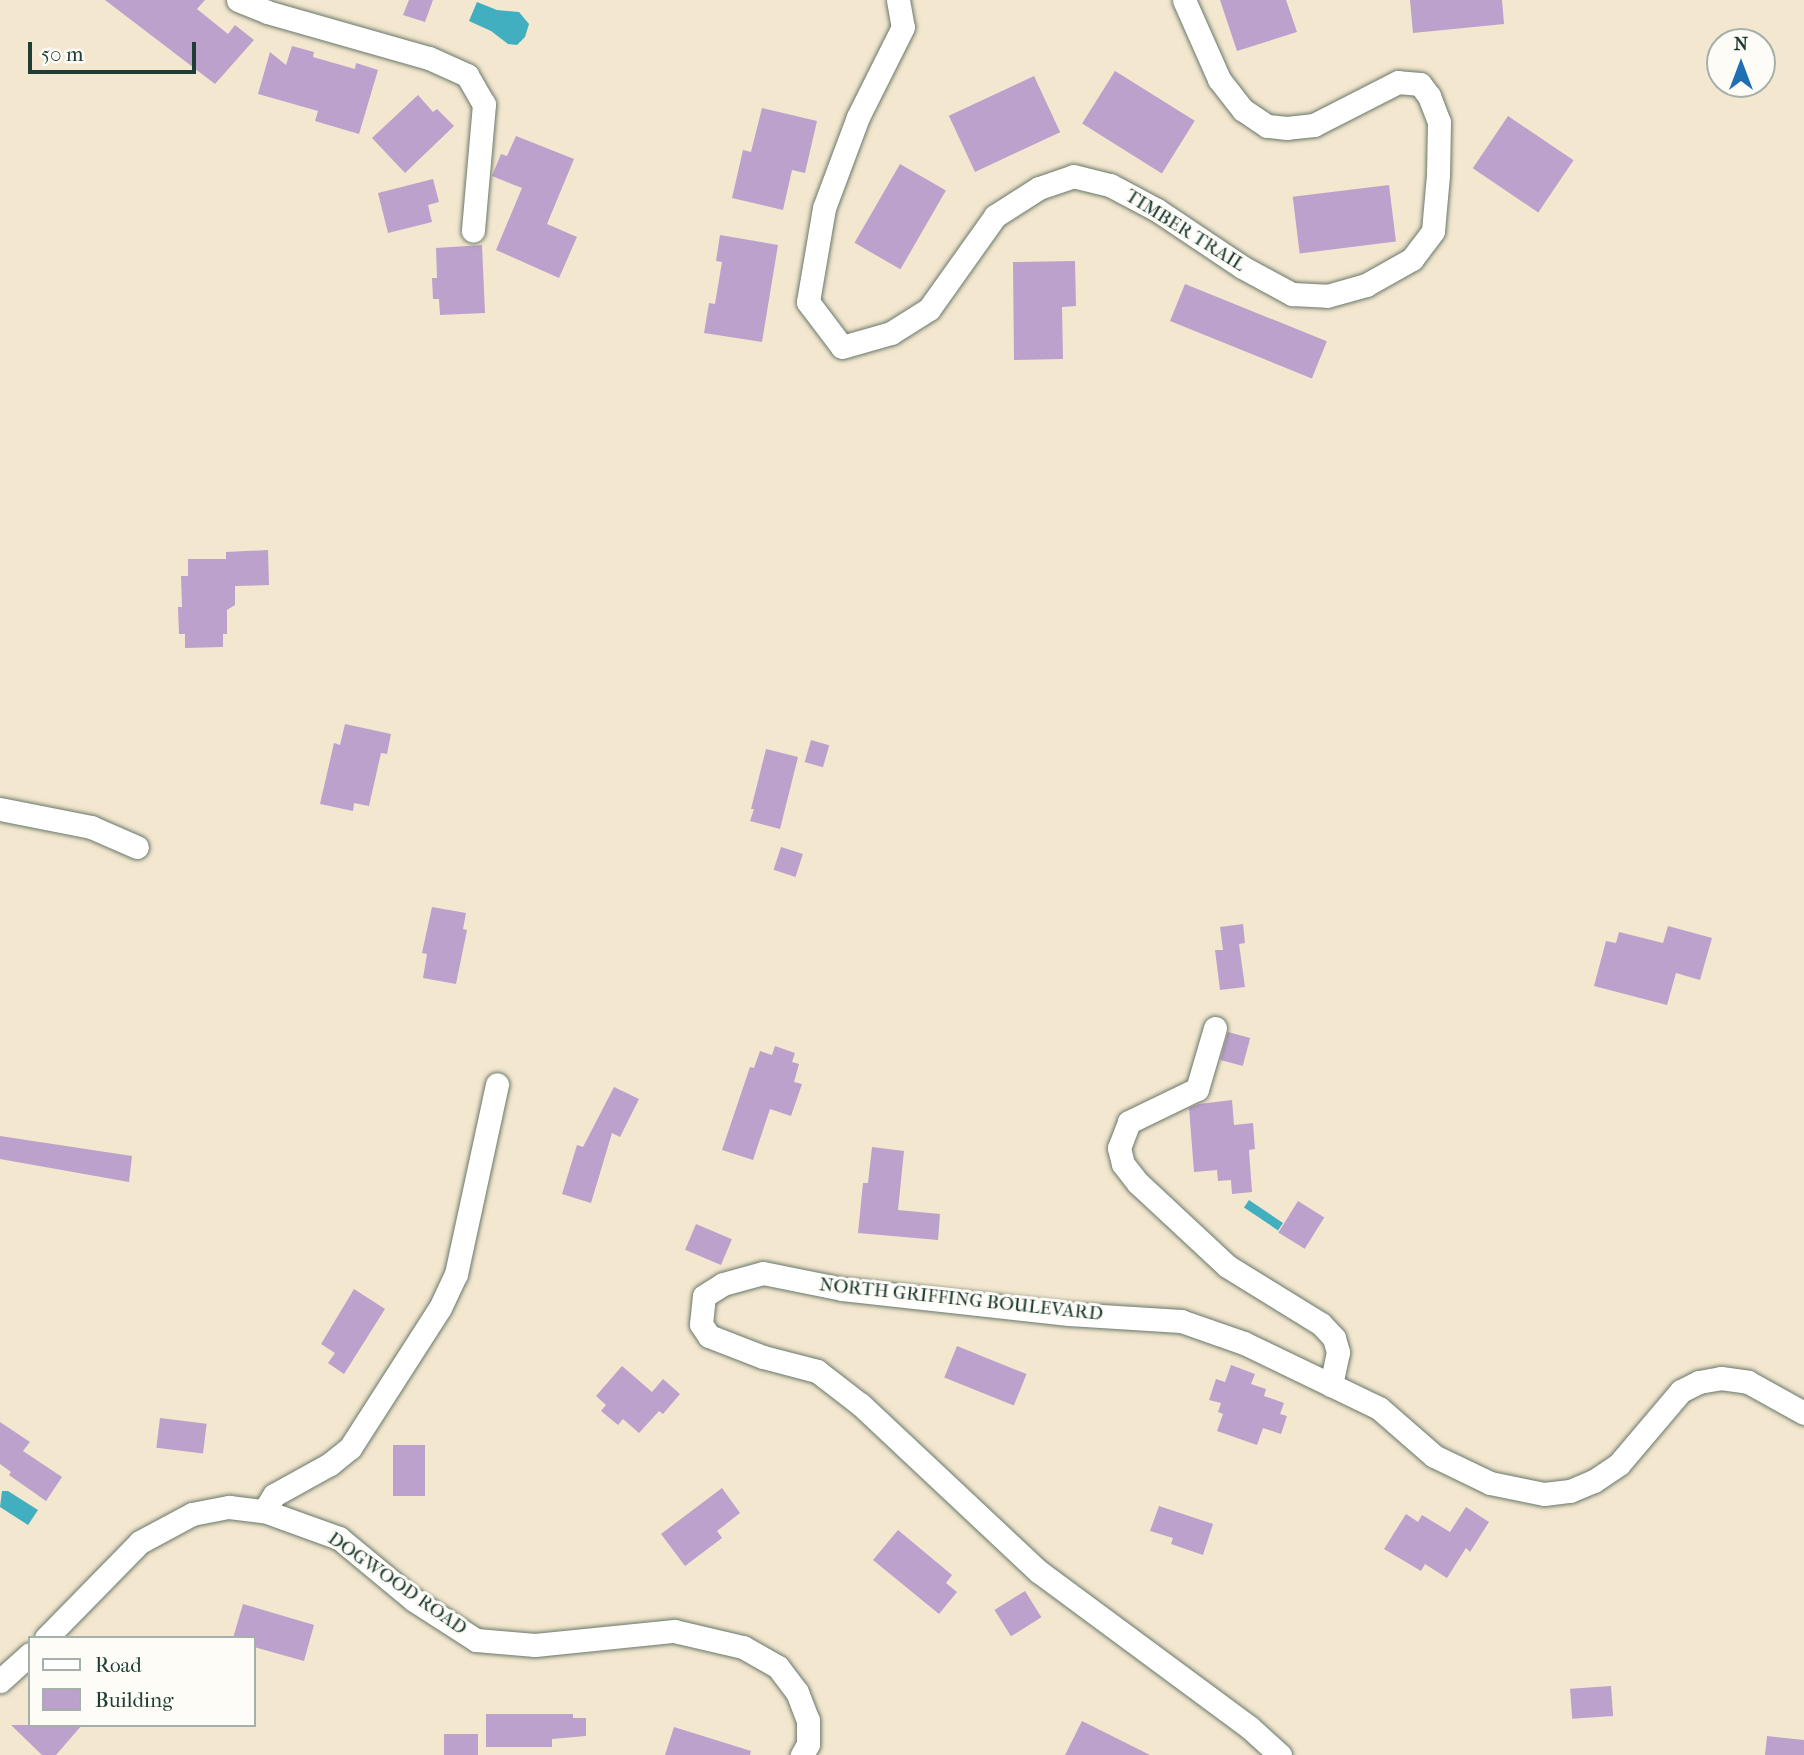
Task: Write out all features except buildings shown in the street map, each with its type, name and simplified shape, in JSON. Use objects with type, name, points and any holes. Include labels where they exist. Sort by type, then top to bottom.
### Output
[{"type":"street","points":[[239,0],[267,12],[429,58],[467,75],[484,104],[472,231]]},
{"type":"street","name":"TIMBER TRAIL","points":[[898,0],[903,27],[858,117],[824,208],[808,302],[842,346],[891,333],[929,309],[995,216],[1039,188],[1073,176],[1110,184],[1157,210],[1242,267],[1292,294],[1326,296],[1366,285],[1412,259],[1433,231],[1438,175],[1439,122],[1429,96],[1420,83],[1398,82],[1314,125],[1287,128],[1267,126],[1243,110],[1219,79],[1184,0]]},
{"type":"street","points":[[0,809],[91,827],[137,848]]},
{"type":"street","points":[[1215,1028],[1197,1089],[1129,1122],[1119,1147],[1124,1164],[1138,1184],[1227,1266],[1321,1324],[1334,1338],[1338,1352],[1331,1385]]},
{"type":"street","points":[[264,1511],[274,1495],[330,1464],[350,1448],[440,1308],[456,1274],[497,1084]]},
{"type":"street","name":"NORTH GRIFFING BOULEVARD","points":[[1280,1755],[1249,1727],[1038,1572],[861,1405],[817,1371],[763,1357],[709,1336],[701,1324],[704,1296],[723,1284],[763,1273],[842,1289],[1069,1314],[1181,1321],[1244,1343],[1379,1408],[1434,1456],[1490,1483],[1544,1494],[1570,1491],[1594,1481],[1619,1464],[1681,1391],[1699,1382],[1721,1378],[1748,1382],[1804,1413]]},
{"type":"street","name":"DOGWOOD ROAD","points":[[48,1636],[140,1542],[191,1514],[229,1507],[264,1511],[339,1538],[414,1600],[476,1640],[534,1645],[674,1631],[743,1647],[778,1667],[797,1692],[808,1720],[808,1744],[802,1755]]},
{"type":"street","points":[[0,1681],[28,1656]]},
{"type":"water","points":[[477,2],[497,10],[519,12],[529,24],[525,37],[517,45],[508,44],[491,31],[469,21]]},
{"type":"water","points":[[1249,1200],[1283,1223],[1278,1230],[1244,1207]]},
{"type":"water","points":[[2,1491],[8,1491],[38,1510],[28,1525],[0,1507]]}]
